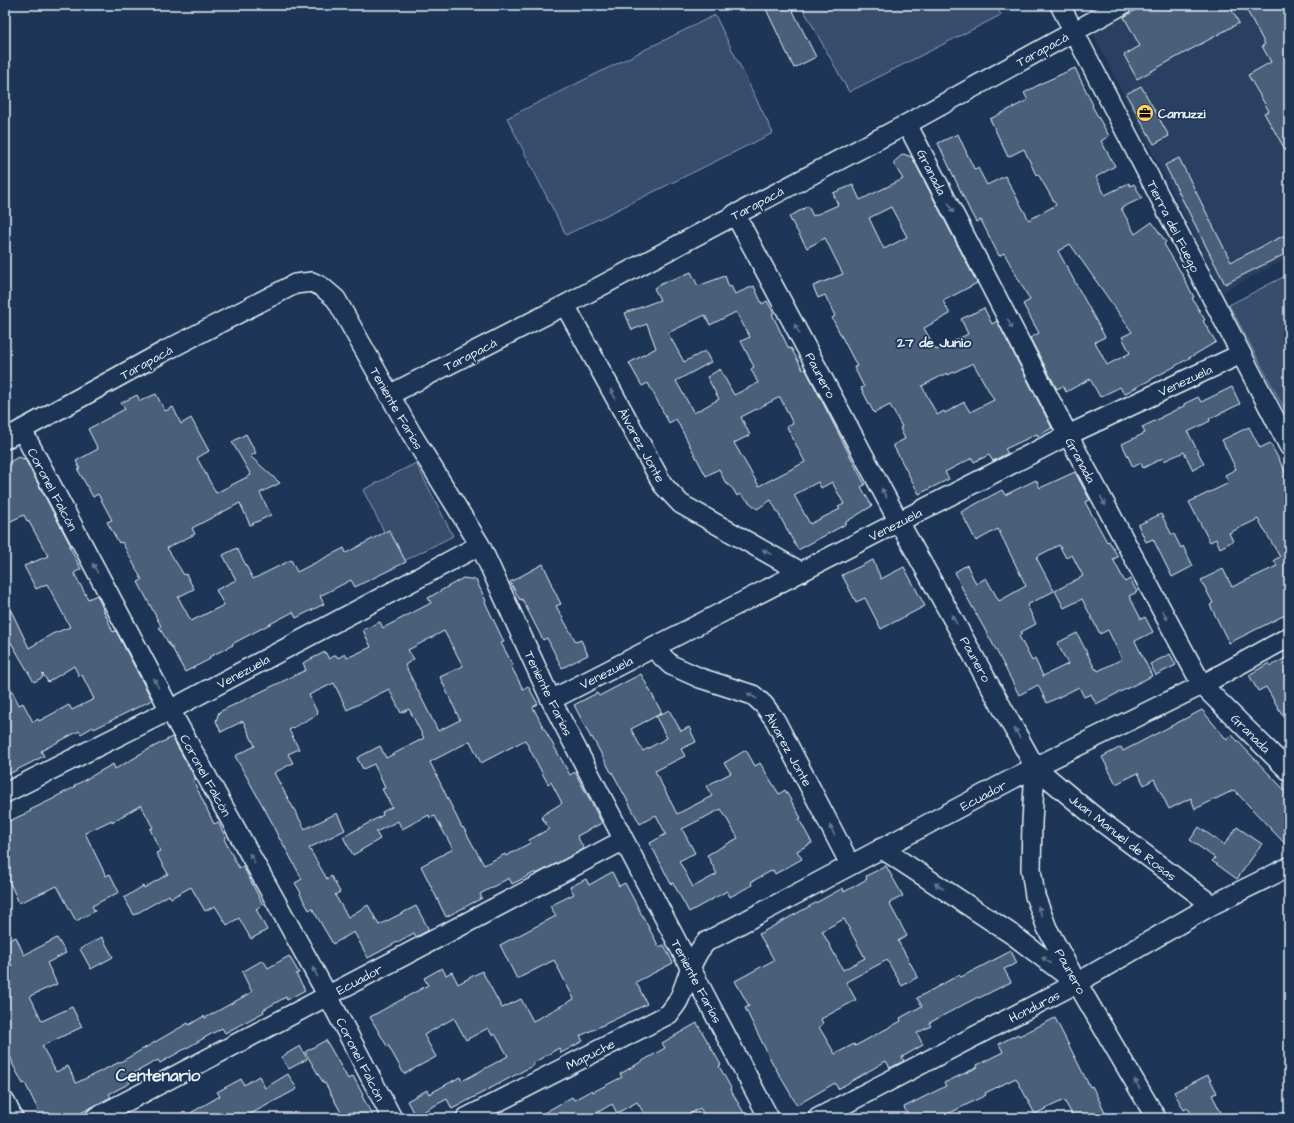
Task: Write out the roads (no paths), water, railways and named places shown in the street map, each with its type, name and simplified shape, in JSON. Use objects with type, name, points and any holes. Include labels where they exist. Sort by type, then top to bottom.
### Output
[{"type":"street","name":"Tierra del Fuego","points":[[1060,5],[1289,446]]},
{"type":"street","name":"Tarapacá","points":[[389,395],[565,305],[907,124],[1122,5]]},
{"type":"street","name":"Granada","points":[[907,124],[1068,435],[1202,685],[1289,771]]},
{"type":"street","name":"Paunero","points":[[735,214],[899,522],[1035,767],[1031,869],[1034,896],[1047,928],[1077,983],[1156,1118]]},
{"type":"street","name":"Tarapacá","points":[[5,439],[165,351],[295,284],[312,282]]},
{"type":"street","name":"Teniente Farías","points":[[312,282],[322,287],[336,299],[411,433],[480,545],[551,700],[770,1118]]},
{"type":"street","name":"Álvarez Jonte","points":[[565,305],[663,485],[682,504],[801,572]]},
{"type":"street","name":"Venezuela","points":[[551,700],[1068,435],[1241,354]]},
{"type":"street","name":"Coronel Falcón","points":[[22,430],[170,710],[328,996],[392,1118]]},
{"type":"street","name":"Venezuela","points":[[5,793],[170,710],[480,545]]},
{"type":"street","name":"Ecuador","points":[[690,967],[698,951],[706,942],[880,848],[1035,767],[1202,685],[1289,637]]},
{"type":"street","name":"Álvarez Jonte","points":[[653,648],[671,665],[700,678],[753,694],[764,705],[775,720],[850,864]]},
{"type":"street","name":"Juan Manuel de Rosas","points":[[1035,767],[1090,813],[1212,905]]},
{"type":"street","name":"Ecuador","points":[[95,1118],[624,840]]},
{"type":"street","points":[[880,848],[1013,935],[1077,983]]},
{"type":"street","name":"Honduras","points":[[818,1118],[1077,983],[1212,905],[1289,867]]},
{"type":"street","name":"Mapuche","points":[[466,1118],[669,1014],[678,1001],[690,967]]},
{"type":"street","points":[[5,1102],[13,1118]]},
{"type":"place","name":"Camuzzi","points":[[1145,113]]},
{"type":"district","name":"27 de Junio","points":[[934,342]]},
{"type":"district","name":"Centenario","points":[[158,1075]]}]
